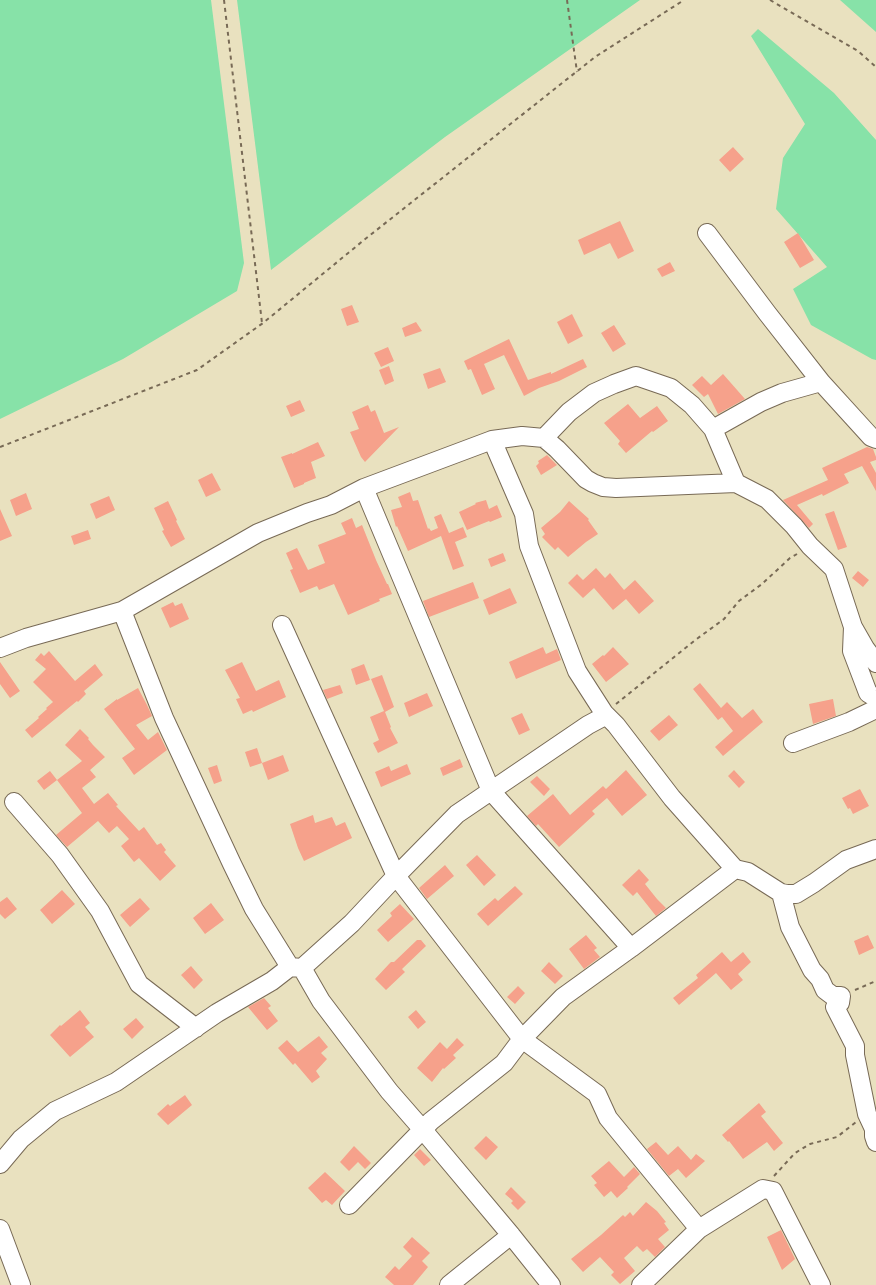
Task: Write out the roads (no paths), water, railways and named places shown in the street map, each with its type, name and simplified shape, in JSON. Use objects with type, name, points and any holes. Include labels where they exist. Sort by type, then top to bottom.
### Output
[{"type":"street","points":[[707,233],[821,382],[870,437],[876,439]]},
{"type":"street","points":[[544,438],[569,412],[594,393],[636,376],[671,388],[692,405],[713,429],[736,483]]},
{"type":"street","points":[[713,429],[761,402],[782,393],[821,382]]},
{"type":"street","points":[[0,648],[26,638],[122,611],[258,533],[307,512],[331,505],[364,488],[492,440],[522,436],[544,438],[586,479],[602,487],[736,483],[767,499],[834,569],[853,627],[876,663]]},
{"type":"street","points":[[492,440],[524,514],[528,546],[577,671],[604,714],[616,724],[672,798],[735,868],[748,872],[781,893],[796,894],[846,860],[876,849]]},
{"type":"street","points":[[364,488],[490,791],[631,948]]},
{"type":"street","points":[[122,611],[164,718],[254,909],[389,1091],[511,1235],[550,1285]]},
{"type":"street","points":[[282,626],[396,876],[522,1039],[597,1094],[608,1118],[699,1229]]},
{"type":"street","points":[[853,627],[852,651],[868,693],[876,698]]},
{"type":"street","points":[[793,743],[849,722],[876,709]]},
{"type":"street","points":[[0,1164],[21,1139],[55,1110],[116,1082],[196,1028],[296,967],[352,923],[457,814],[604,714]]},
{"type":"street","points":[[14,802],[60,855],[100,911],[139,984],[196,1028]]},
{"type":"street","points":[[348,1205],[431,1121],[504,1063],[522,1039],[563,997],[631,948],[735,868]]},
{"type":"street","points":[[781,893],[790,927],[812,970],[820,979],[825,990],[833,996],[841,996],[840,1003],[835,1007],[855,1046],[867,1114],[874,1129],[876,1142]]},
{"type":"street","points":[[641,1285],[699,1229],[763,1189],[773,1191],[821,1285]]},
{"type":"street","points":[[0,1229],[21,1285]]},
{"type":"street","points":[[449,1285],[511,1235]]}]
